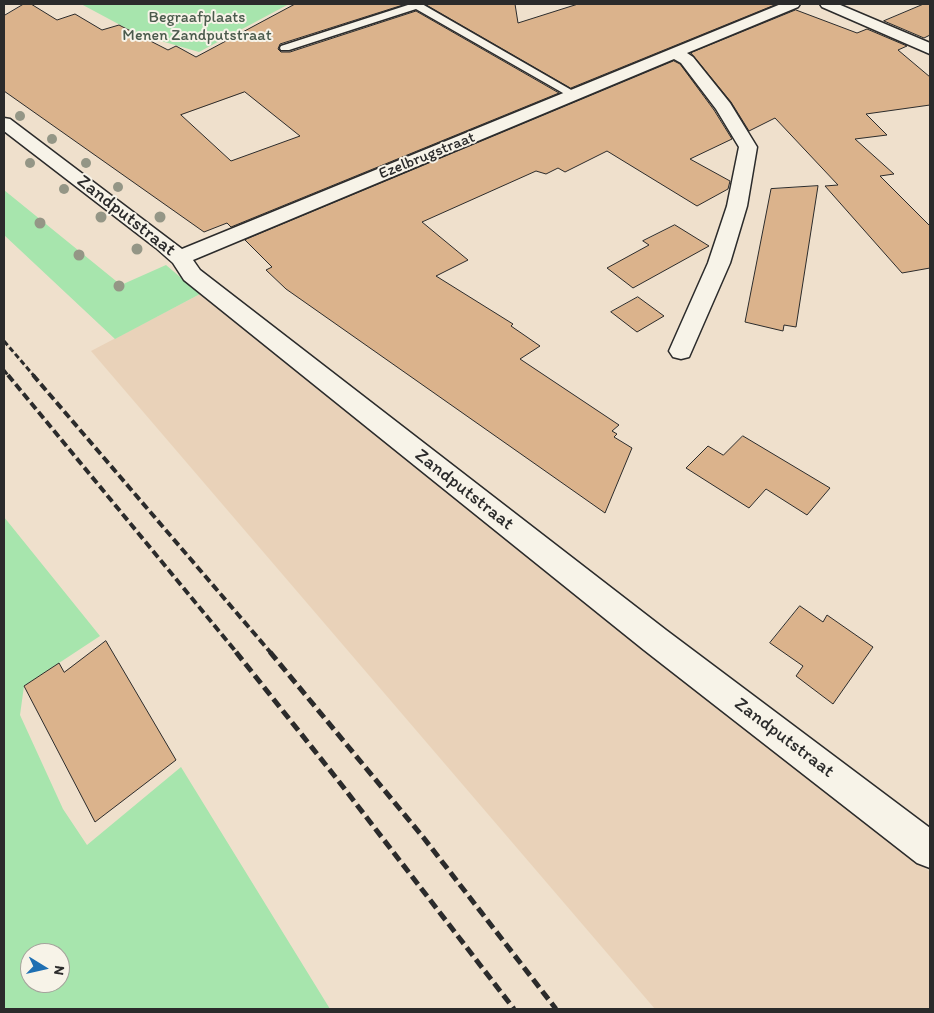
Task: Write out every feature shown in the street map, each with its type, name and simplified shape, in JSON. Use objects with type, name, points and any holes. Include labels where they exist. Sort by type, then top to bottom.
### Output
[{"type":"street","name":"Ezelbrugstraat","points":[[180,258],[793,4]]},
{"type":"street","points":[[827,4],[930,49]]},
{"type":"street","points":[[675,53],[687,60],[724,107],[748,147],[738,206],[722,255],[681,351]]},
{"type":"street","name":"Zandputstraat","points":[[4,122],[180,258],[192,275],[310,370],[655,640],[930,850]]},
{"type":"lane","points":[[285,48],[418,4],[574,96]]},
{"type":"shaded area","points":[[200,294],[930,872],[930,1009],[655,1009],[91,351]]},
{"type":"green space","name":"Begraafplaats Menen Zandputstraat","points":[[81,4],[289,4],[199,52],[137,34]]},
{"type":"green space","points":[[4,190],[121,285],[166,265],[200,294],[115,339],[4,235]]},
{"type":"green space","points":[[4,517],[100,636],[24,686],[20,715],[63,809],[87,845],[181,767],[330,1009],[4,1009]]},
{"type":"building","points":[[24,4],[31,4],[57,20],[75,14],[102,30],[119,25],[168,50],[176,46],[196,57],[295,4],[406,4],[280,44],[278,49],[281,52],[290,52],[416,11],[559,93],[231,227],[227,223],[204,232],[4,91],[4,16]],"holes":[[[245,92],[300,136],[231,161],[181,115]]]},
{"type":"building","points":[[425,4],[515,4],[518,23],[578,4],[777,4],[571,88]]},
{"type":"building","points":[[924,4],[930,4],[930,35],[924,38],[884,21]]},
{"type":"building","points":[[796,10],[857,33],[867,29],[907,46],[898,50],[930,77],[930,105],[866,114],[887,135],[855,139],[894,174],[880,176],[930,226],[930,268],[902,273],[825,186],[838,185],[775,118],[749,131],[731,102],[691,53]]},
{"type":"building","points":[[674,61],[680,64],[714,110],[732,139],[690,159],[730,181],[728,189],[697,206],[607,151],[565,172],[558,168],[546,174],[536,171],[422,222],[468,260],[436,276],[513,324],[511,326],[540,346],[520,359],[619,425],[612,431],[617,434],[614,437],[632,448],[605,513],[286,289],[266,270],[272,267],[245,240]]},
{"type":"building","points":[[818,186],[796,327],[784,325],[783,331],[745,322],[771,189]]},
{"type":"building","points":[[675,225],[709,246],[633,288],[607,268],[649,245],[643,241]]},
{"type":"building","points":[[638,297],[664,316],[637,332],[611,312]]},
{"type":"building","points":[[743,436],[830,488],[807,515],[766,489],[749,508],[686,468],[708,446],[723,455]]},
{"type":"building","points":[[800,606],[823,622],[827,615],[873,647],[833,704],[796,676],[803,666],[770,643]]},
{"type":"building","points":[[106,641],[176,760],[95,822],[24,686],[59,663],[64,672]]},
{"type":"railway","points":[[4,341],[35,377]]},
{"type":"railway","points":[[4,370],[9,377]]},
{"type":"railway","points":[[8,375],[237,653]]},
{"type":"railway","points":[[33,375],[271,653]]},
{"type":"railway","points":[[236,652],[337,779],[514,1009]]},
{"type":"railway","points":[[270,652],[423,837],[556,1009]]}]
